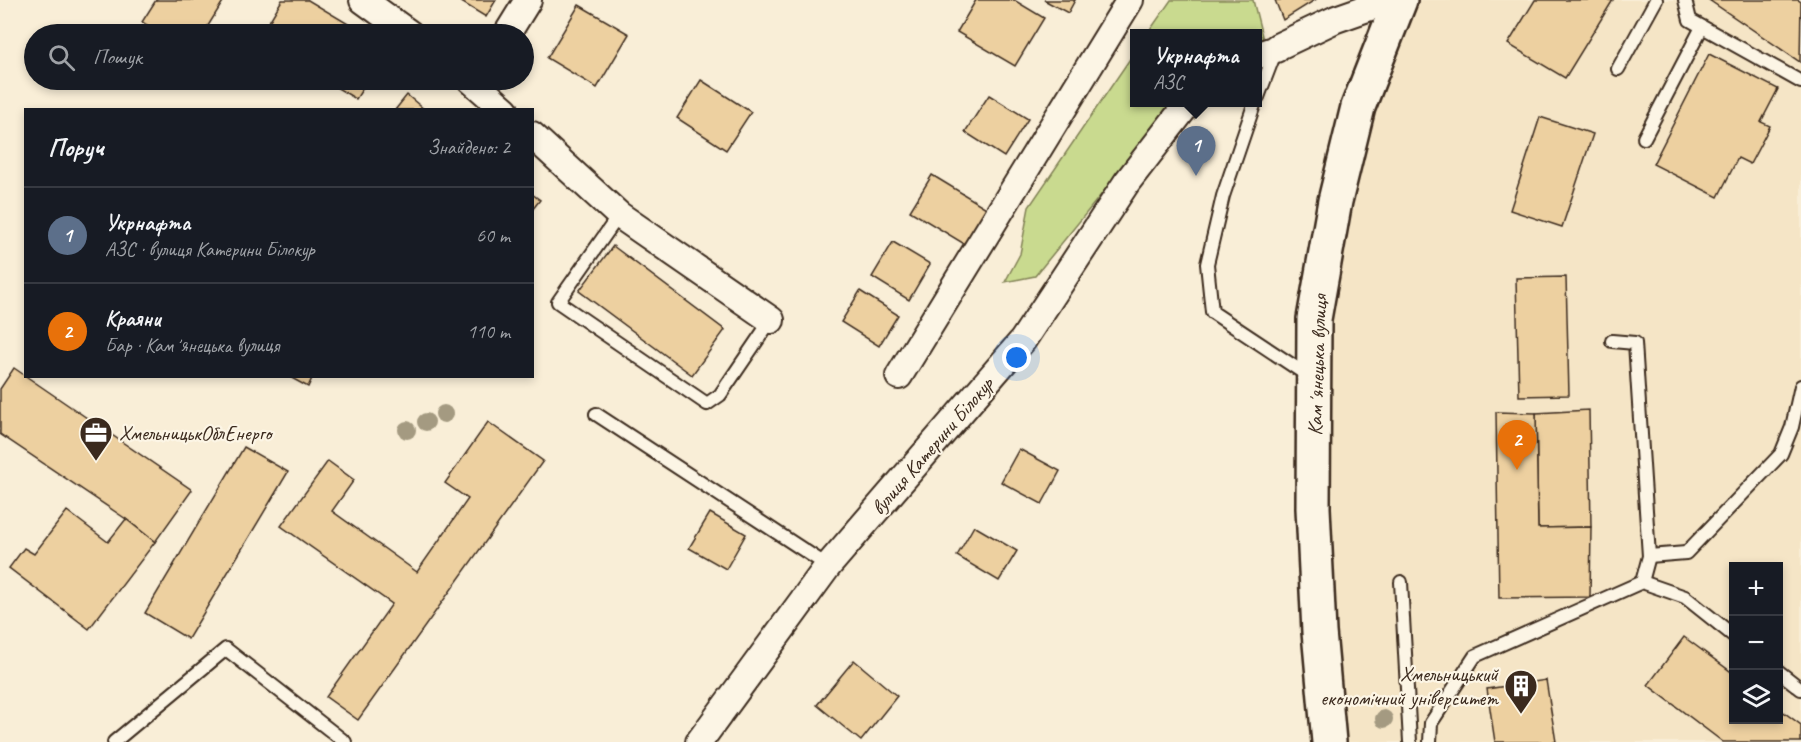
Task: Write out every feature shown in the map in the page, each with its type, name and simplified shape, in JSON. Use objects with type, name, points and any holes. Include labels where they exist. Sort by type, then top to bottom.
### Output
[{"type":"main road","name":"Камʼянецька вулиця","points":[[1329,742],[1319,632],[1313,519],[1314,319],[1335,201],[1358,107],[1401,0]]},
{"type":"street","points":[[363,0],[396,24]]},
{"type":"street","points":[[513,24],[528,0]]},
{"type":"street","points":[[899,376],[1130,0]]},
{"type":"street","points":[[1267,52],[1336,19],[1390,0]]},
{"type":"street","points":[[485,90],[503,108]]},
{"type":"street","name":"вулиця Катерини Білокур","points":[[699,742],[828,566],[1023,340],[1127,182],[1184,109]]},
{"type":"street","points":[[534,137],[619,215],[771,320]]},
{"type":"lane","points":[[1618,69],[1656,0]]},
{"type":"lane","points":[[1685,0],[1690,20],[1801,82]]},
{"type":"lane","points":[[1644,138],[1702,27]]},
{"type":"lane","points":[[1262,74],[1267,52]]},
{"type":"lane","points":[[1253,107],[1223,196],[1207,264],[1212,312],[1314,379]]},
{"type":"lane","points":[[619,215],[558,302],[707,404],[720,395],[771,320]]},
{"type":"lane","points":[[1612,341],[1635,343],[1649,556],[1642,582]]},
{"type":"lane","points":[[1649,556],[1686,553],[1780,454],[1792,427],[1801,386]]},
{"type":"lane","points":[[596,414],[828,566]]},
{"type":"lane","points":[[1401,582],[1410,742]]},
{"type":"lane","points":[[1430,742],[1431,723],[1474,656],[1642,582],[1685,597],[1729,632]]},
{"type":"lane","points":[[114,742],[226,649],[345,742]]},
{"type":"lane","points":[[1783,674],[1801,689]]},
{"type":"lane","points":[[126,731],[133,742]]},
{"type":"shaded area","points":[[1417,0],[1801,0],[1801,742],[1345,742],[1334,631],[1330,321],[1373,112]]},
{"type":"green space","points":[[1171,0],[1253,0],[1260,29],[1151,29]]},
{"type":"green space","points":[[1130,59],[1130,107],[1186,107],[1127,182],[1109,185],[1035,276],[1005,282],[1020,254],[1029,207]]},
{"type":"building","points":[[156,0],[224,0],[209,24],[145,24],[142,22]]},
{"type":"building","points":[[282,0],[308,0],[348,24],[268,24]]},
{"type":"building","points":[[458,0],[496,0],[486,17]]},
{"type":"building","points":[[976,0],[1014,0],[1044,18],[1015,66],[957,32]]},
{"type":"building","points":[[1044,0],[1075,0],[1068,13]]},
{"type":"building","points":[[1275,0],[1315,0],[1283,20]]},
{"type":"building","points":[[1535,0],[1613,0],[1565,78],[1508,44]]},
{"type":"building","points":[[1709,0],[1798,0],[1801,2],[1800,62]]},
{"type":"building","points":[[579,5],[629,34],[597,88],[547,58]]},
{"type":"building","points":[[1709,54],[1778,89],[1761,122],[1770,126],[1750,164],[1738,158],[1718,197],[1653,164]]},
{"type":"building","points":[[701,80],[751,112],[726,150],[677,118]]},
{"type":"building","points":[[341,90],[362,90],[356,99]]},
{"type":"building","points":[[407,95],[423,108],[397,108]]},
{"type":"building","points":[[989,95],[1028,119],[1004,157],[965,132]]},
{"type":"building","points":[[1540,117],[1593,134],[1562,227],[1510,210]]},
{"type":"building","points":[[932,175],[988,209],[966,245],[910,211]]},
{"type":"building","points":[[534,196],[540,200],[534,208]]},
{"type":"building","points":[[893,242],[930,264],[909,300],[872,277]]},
{"type":"building","points":[[613,246],[725,330],[692,375],[579,291]]},
{"type":"building","points":[[1566,277],[1569,395],[1519,396],[1516,278]]},
{"type":"building","points":[[860,291],[898,315],[879,346],[841,322]]},
{"type":"building","name":"ХмельницькОблЕнерго","points":[[14,368],[24,375],[24,378],[29,378],[192,490],[155,542],[126,519],[0,434],[0,389]]},
{"type":"building","points":[[292,378],[312,378],[308,387]]},
{"type":"building","points":[[1589,410],[1591,527],[1538,528],[1536,413]]},
{"type":"building","points":[[1496,412],[1536,413],[1538,528],[1591,527],[1590,597],[1499,598]]},
{"type":"building","points":[[488,422],[543,461],[358,720],[326,697],[392,604],[281,526],[328,461],[354,480],[332,511],[417,572],[468,499],[445,483]]},
{"type":"building","points":[[244,447],[288,472],[188,639],[145,613]]},
{"type":"building","points":[[1019,449],[1060,471],[1042,504],[1001,482]]},
{"type":"building","points":[[67,511],[108,542],[126,519],[155,542],[89,629],[9,568],[24,548],[34,554]]},
{"type":"building","points":[[710,513],[746,534],[726,569],[689,548]]},
{"type":"building","points":[[974,526],[1017,551],[999,581],[957,556]]},
{"type":"building","points":[[1684,637],[1729,670],[1729,724],[1783,724],[1783,712],[1801,725],[1801,742],[1723,742],[1648,685]]},
{"type":"building","points":[[854,660],[897,696],[861,741],[817,705]]},
{"type":"building","name":"Хмельницький економічний університет","points":[[1546,680],[1556,742],[1495,742],[1487,689]]},
{"type":"place","name":"Укрнафта","points":[[1196,176]]},
{"type":"place","name":"ХмельницькОблЕнерго","points":[[96,462]]},
{"type":"place","name":"Краяни","points":[[1517,470]]},
{"type":"place","name":"Хмельницький економічний університет","points":[[1521,715]]}]
